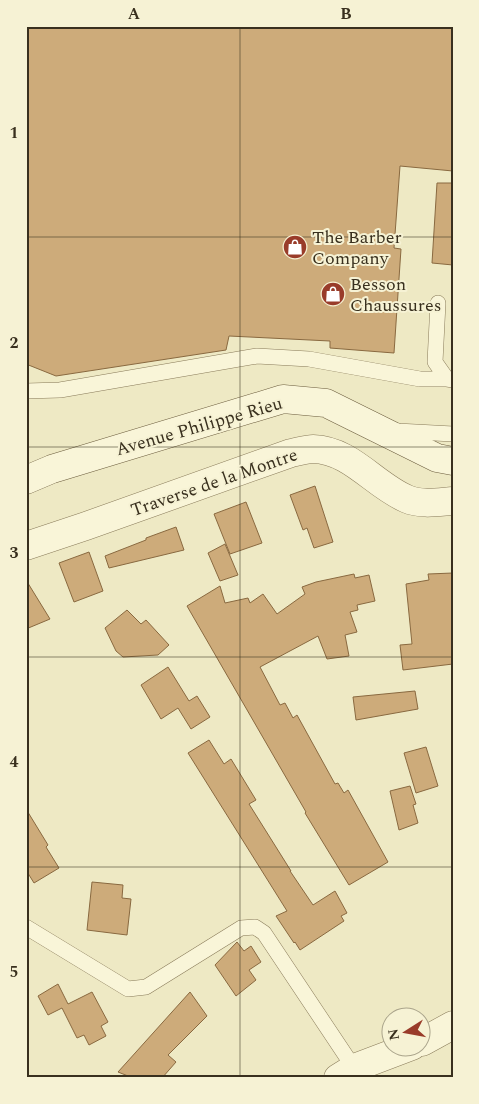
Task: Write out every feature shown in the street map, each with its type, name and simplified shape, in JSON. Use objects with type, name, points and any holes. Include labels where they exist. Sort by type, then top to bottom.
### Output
[{"type":"street","name":"Avenue Philippe Rieu","points":[[26,480],[52,469],[283,399],[326,403],[438,458],[453,461]]},
{"type":"street","name":"Traverse de la Montre","points":[[26,546],[290,453],[311,449],[328,451],[344,457],[408,500],[420,502],[453,500]]},
{"type":"street","points":[[432,1037],[453,1025]]},
{"type":"street","points":[[346,1073],[388,1056]]},
{"type":"lane","points":[[438,303],[435,362],[450,380]]},
{"type":"lane","points":[[26,391],[60,390],[257,356],[309,359],[420,379],[450,380]]},
{"type":"lane","points":[[377,429],[453,434]]},
{"type":"lane","points":[[26,927],[128,989],[146,987],[241,928],[255,927],[264,933],[346,1073]]},
{"type":"building","points":[[26,26],[453,26],[453,171],[400,166],[394,248],[401,249],[394,353],[330,348],[330,341],[229,336],[226,350],[56,376],[26,364]]},
{"type":"building","points":[[437,183],[453,183],[453,265],[432,263]]},
{"type":"building","points":[[315,486],[333,542],[314,548],[307,528],[303,530],[290,495]]},
{"type":"building","points":[[246,502],[262,543],[230,554],[214,514]]},
{"type":"building","points":[[176,527],[184,550],[109,568],[105,556]]},
{"type":"building","points":[[225,544],[238,575],[220,581],[208,553]]},
{"type":"building","points":[[89,552],[103,591],[74,602],[59,563]]},
{"type":"building","points":[[453,573],[453,664],[403,670],[400,645],[412,644],[406,584],[429,580],[428,574]]},
{"type":"building","points":[[354,574],[355,578],[369,575],[375,601],[357,605],[358,610],[350,612],[357,632],[345,635],[349,656],[327,659],[318,636],[260,667],[280,705],[285,703],[293,718],[297,715],[335,784],[338,783],[344,793],[348,790],[388,862],[349,885],[305,813],[187,606],[220,586],[225,603],[248,598],[250,603],[263,594],[277,614],[305,594],[302,587]]},
{"type":"building","points":[[26,580],[50,619],[26,629]]},
{"type":"building","points":[[127,610],[141,624],[146,620],[169,645],[158,655],[123,657],[116,651],[105,628]]},
{"type":"building","points":[[168,667],[189,701],[197,696],[210,717],[191,729],[178,708],[161,719],[141,685]]},
{"type":"building","points":[[415,691],[418,709],[356,720],[353,697]]},
{"type":"building","points":[[209,740],[224,764],[231,759],[256,800],[249,804],[313,905],[335,891],[347,913],[341,916],[344,921],[300,950],[276,916],[287,911],[188,753]]},
{"type":"building","points":[[426,747],[438,786],[416,793],[404,753]]},
{"type":"building","points":[[410,786],[416,804],[413,805],[418,823],[399,830],[390,791]]},
{"type":"building","points":[[26,809],[48,845],[46,847],[59,868],[34,883],[26,870]]},
{"type":"building","points":[[92,882],[123,885],[122,898],[131,899],[127,935],[87,930]]},
{"type":"building","points":[[237,942],[244,951],[251,946],[261,962],[249,970],[256,980],[236,996],[215,965]]},
{"type":"building","points":[[58,984],[68,1004],[92,992],[108,1022],[101,1026],[106,1036],[89,1045],[84,1035],[77,1038],[62,1008],[48,1015],[38,996]]},
{"type":"building","points":[[190,992],[207,1016],[168,1055],[176,1062],[162,1078],[133,1078],[118,1072]]},
{"type":"place","name":"The Barber Company","points":[[295,247]]},
{"type":"place","name":"Besson Chaussures","points":[[333,294]]}]
